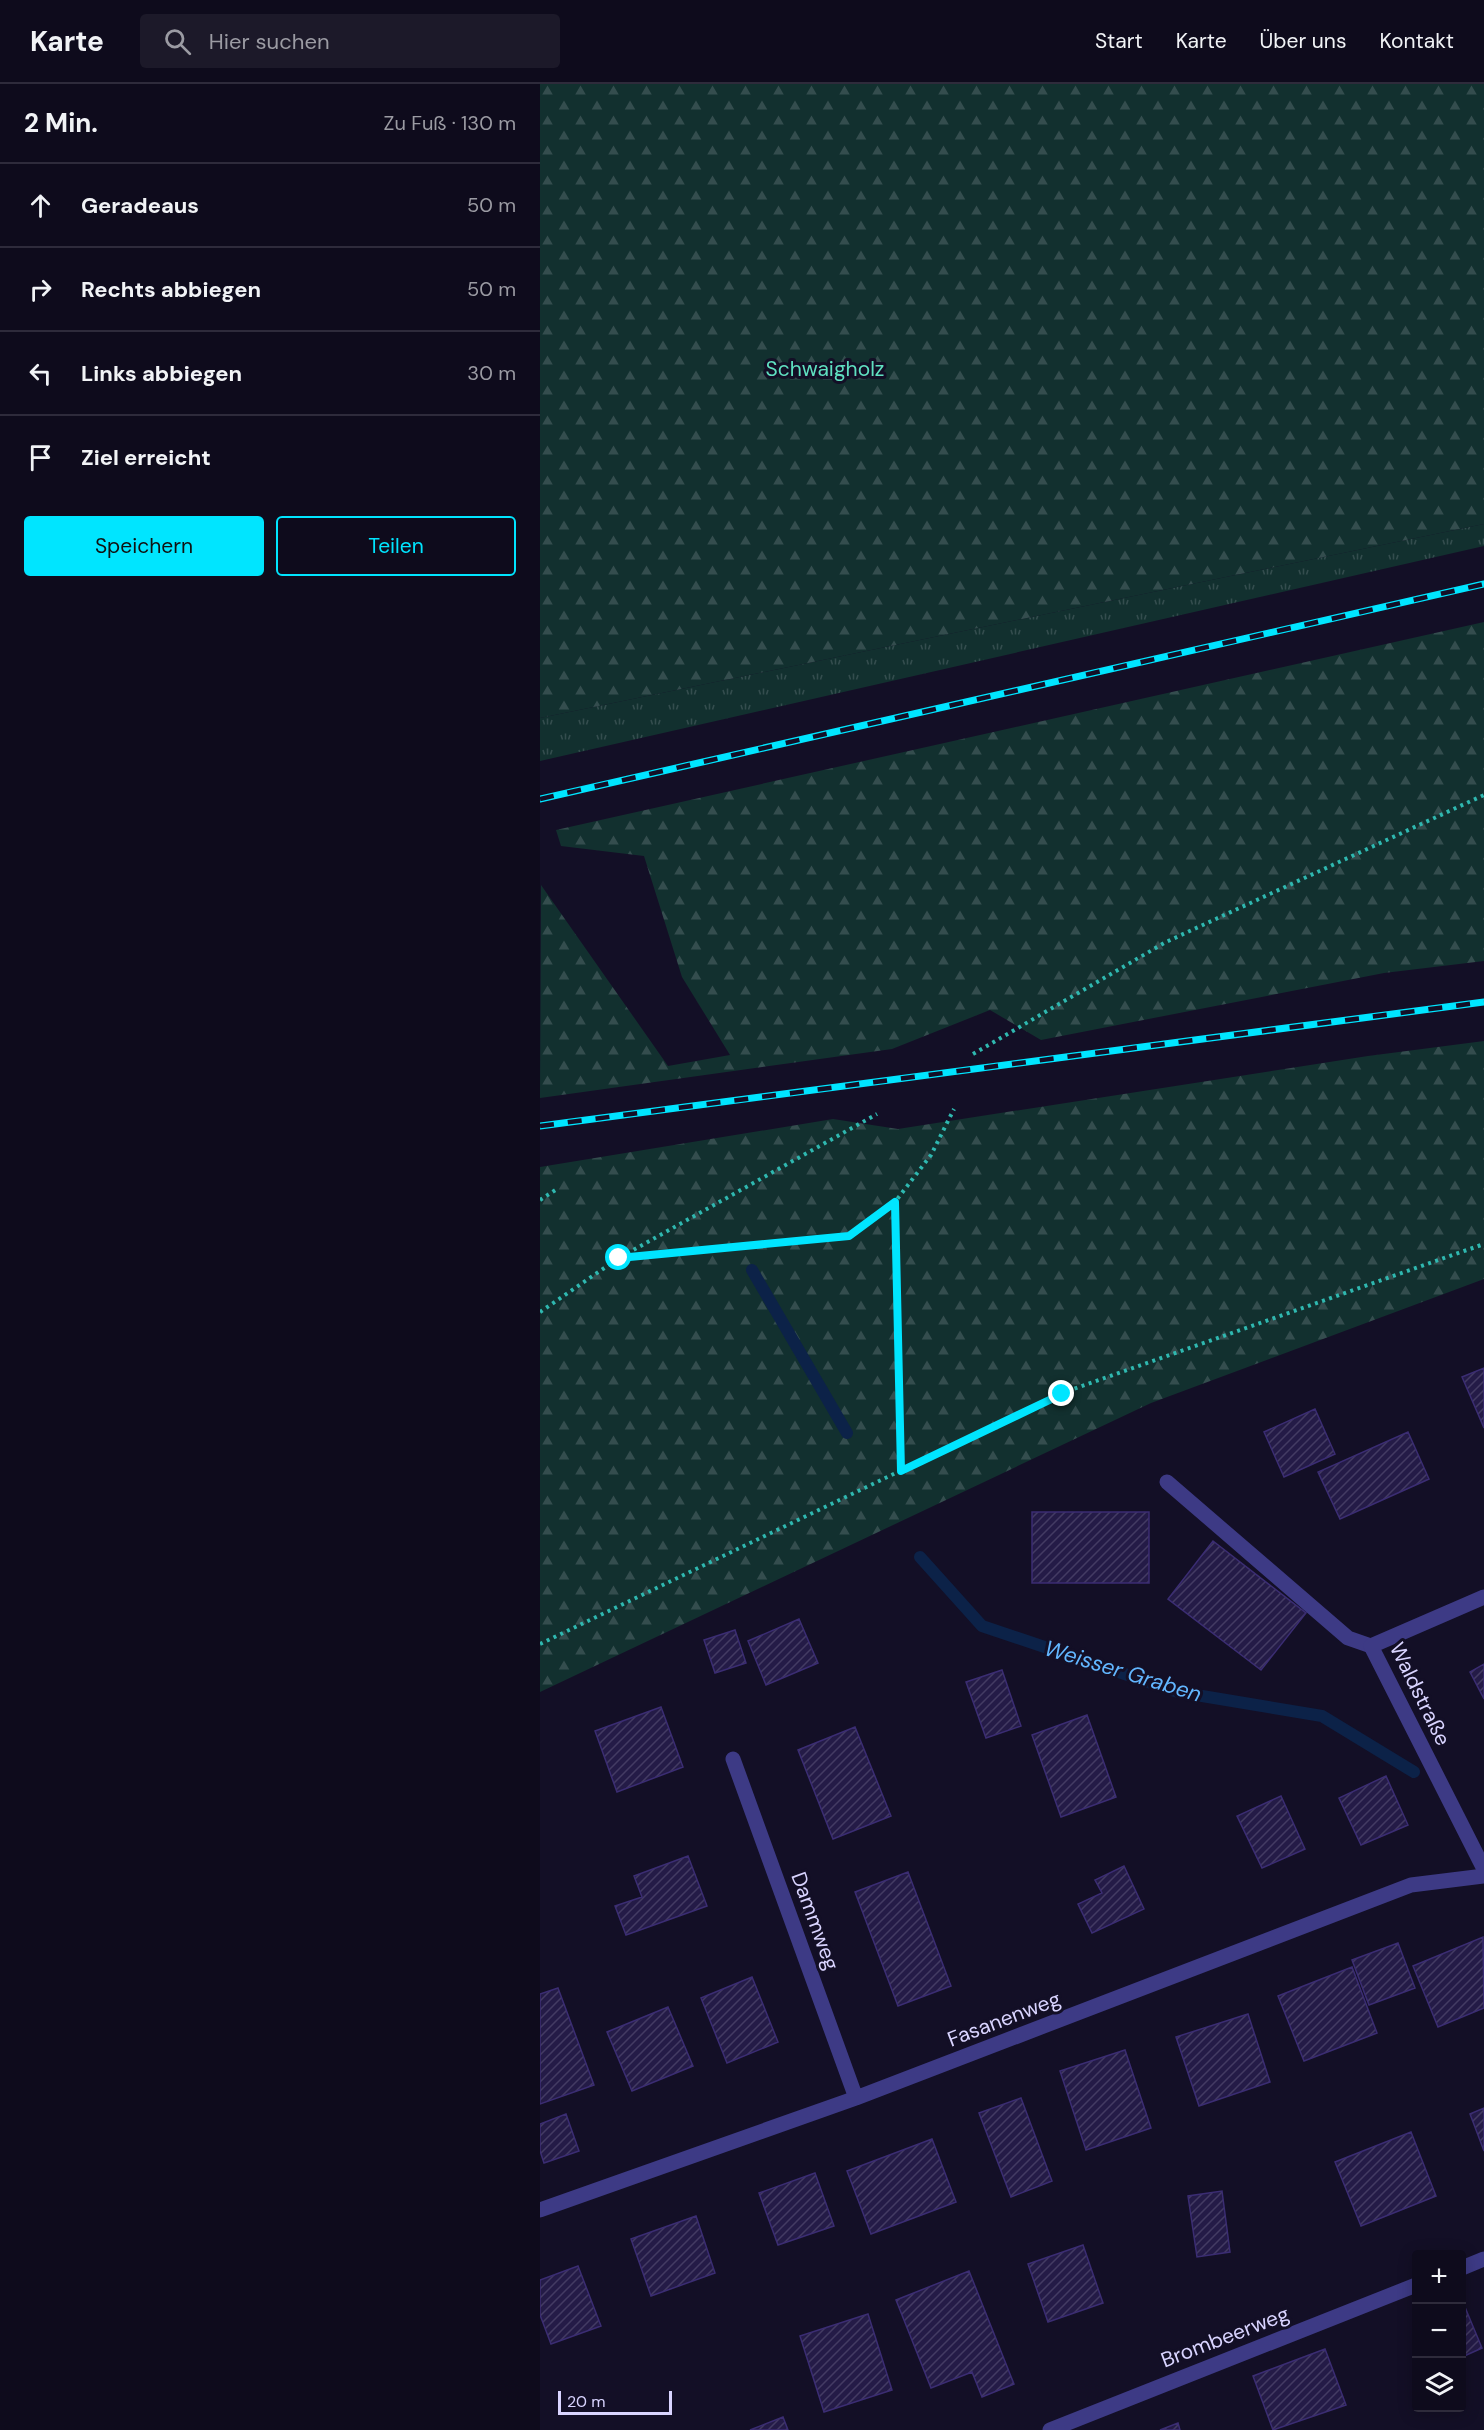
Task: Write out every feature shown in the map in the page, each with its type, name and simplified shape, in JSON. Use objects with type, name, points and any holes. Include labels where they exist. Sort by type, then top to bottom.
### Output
[{"type":"street","points":[[1167,1482],[1348,1638],[1371,1646]]},
{"type":"street","name":"Waldstraße","points":[[1484,1597],[1371,1646],[1484,1869]]},
{"type":"street","name":"Dammweg","points":[[733,1759],[856,2097]]},
{"type":"street","name":"Fasanenweg","points":[[540,2210],[856,2097],[1411,1886],[1484,1876]]},
{"type":"street","points":[[1466,2266],[1484,2259]]},
{"type":"street","name":"Brombeerweg","points":[[1050,2430],[1412,2287]]},
{"type":"path","points":[[974,1054],[1166,942],[1484,795]]},
{"type":"path","points":[[619,1258],[849,1236],[895,1202],[932,1155],[954,1109]]},
{"type":"path","points":[[540,1312],[619,1258],[877,1114]]},
{"type":"path","points":[[540,1200],[557,1189]]},
{"type":"path","points":[[895,1202],[901,1471]]},
{"type":"path","points":[[540,1644],[1062,1394],[1484,1244]]},
{"type":"green space","name":"Schwaigholz","points":[[540,84],[1484,84],[1484,524],[540,718]]},
{"type":"green space","points":[[1484,524],[1484,546],[540,761],[540,718]]},
{"type":"green space","points":[[1484,622],[1484,961],[1384,973],[1041,1040],[990,1010],[892,1049],[540,1098],[541,885],[668,1066],[730,1055],[682,977],[644,856],[561,846],[556,830]]},
{"type":"green space","points":[[1484,1041],[1484,1279],[1151,1403],[540,1692],[540,1167],[833,1119],[898,1129],[1368,1056]]},
{"type":"building","points":[[1484,1368],[1484,1428],[1462,1377]]},
{"type":"building","points":[[1315,1409],[1335,1454],[1284,1477],[1264,1432]]},
{"type":"building","points":[[1408,1432],[1429,1479],[1340,1519],[1318,1472]]},
{"type":"building","points":[[1032,1512],[1149,1512],[1149,1583],[1032,1583]]},
{"type":"building","points":[[1213,1541],[1306,1613],[1261,1670],[1168,1599]]},
{"type":"building","points":[[799,1619],[818,1663],[766,1685],[748,1641]]},
{"type":"building","points":[[735,1630],[746,1663],[715,1673],[704,1640]]},
{"type":"building","points":[[1484,1664],[1484,1699],[1470,1672]]},
{"type":"building","points":[[1002,1670],[1021,1726],[986,1738],[966,1682]]},
{"type":"building","points":[[661,1707],[683,1767],[617,1792],[595,1731]]},
{"type":"building","points":[[1087,1715],[1116,1797],[1061,1817],[1032,1735]]},
{"type":"building","points":[[855,1727],[891,1816],[833,1839],[798,1750]]},
{"type":"building","points":[[1386,1776],[1408,1825],[1361,1845],[1339,1798]]},
{"type":"building","points":[[1281,1796],[1305,1849],[1262,1868],[1237,1816]]},
{"type":"building","points":[[688,1856],[707,1906],[626,1935],[615,1906],[642,1897],[634,1876]]},
{"type":"building","points":[[1124,1866],[1144,1909],[1092,1933],[1078,1904],[1102,1893],[1095,1880]]},
{"type":"building","points":[[908,1872],[951,1986],[898,2006],[855,1892]]},
{"type":"building","points":[[1483,1937],[1484,2008],[1438,2027],[1413,1966]]},
{"type":"building","points":[[1398,1943],[1415,1988],[1369,2005],[1352,1960]]},
{"type":"building","points":[[1352,1967],[1377,2033],[1304,2061],[1278,1996]]},
{"type":"building","points":[[752,1977],[778,2042],[727,2063],[701,1998]]},
{"type":"building","points":[[558,1988],[594,2085],[540,2104],[540,1994]]},
{"type":"building","points":[[668,2007],[693,2066],[632,2091],[607,2032]]},
{"type":"building","points":[[1248,2014],[1270,2082],[1199,2106],[1176,2037]]},
{"type":"building","points":[[1125,2050],[1151,2128],[1086,2150],[1060,2071]]},
{"type":"building","points":[[1021,2098],[1052,2181],[1011,2197],[979,2113]]},
{"type":"building","points":[[1484,2108],[1484,2151],[1470,2114]]},
{"type":"building","points":[[566,2114],[579,2151],[544,2163],[540,2151],[540,2124]]},
{"type":"building","points":[[1411,2132],[1436,2196],[1361,2226],[1335,2162]]},
{"type":"building","points":[[932,2139],[956,2202],[871,2234],[847,2171]]},
{"type":"building","points":[[815,2173],[834,2226],[778,2245],[759,2193]]},
{"type":"building","points":[[1222,2191],[1230,2252],[1197,2257],[1188,2196]]},
{"type":"building","points":[[696,2216],[715,2273],[651,2296],[631,2239]]},
{"type":"building","points":[[1083,2245],[1103,2303],[1048,2322],[1028,2264]]},
{"type":"building","points":[[578,2266],[601,2326],[551,2344],[540,2315],[540,2280]]},
{"type":"building","points":[[969,2271],[1014,2384],[982,2397],[972,2372],[931,2388],[896,2300]]},
{"type":"building","points":[[1466,2310],[1482,2348],[1466,2355]]},
{"type":"building","points":[[868,2314],[892,2390],[824,2412],[800,2336]]},
{"type":"building","points":[[1325,2349],[1346,2405],[1273,2430],[1253,2376]]},
{"type":"building","points":[[783,2417],[788,2430],[750,2430]]},
{"type":"building","points":[[1178,2423],[1180,2430],[1160,2430]]},
{"type":"waterway","name":"Weisser Graben","points":[[752,1270],[847,1433]]},
{"type":"waterway","name":"Weisser Graben","points":[[920,1557],[982,1626],[1178,1692],[1322,1716],[1414,1772]]},
{"type":"railway","points":[[540,799],[1484,584]]},
{"type":"railway","points":[[540,1126],[1484,1002]]},
{"type":"route","points":[[619,1258],[849,1236],[895,1202],[901,1471],[1062,1394]]}]
